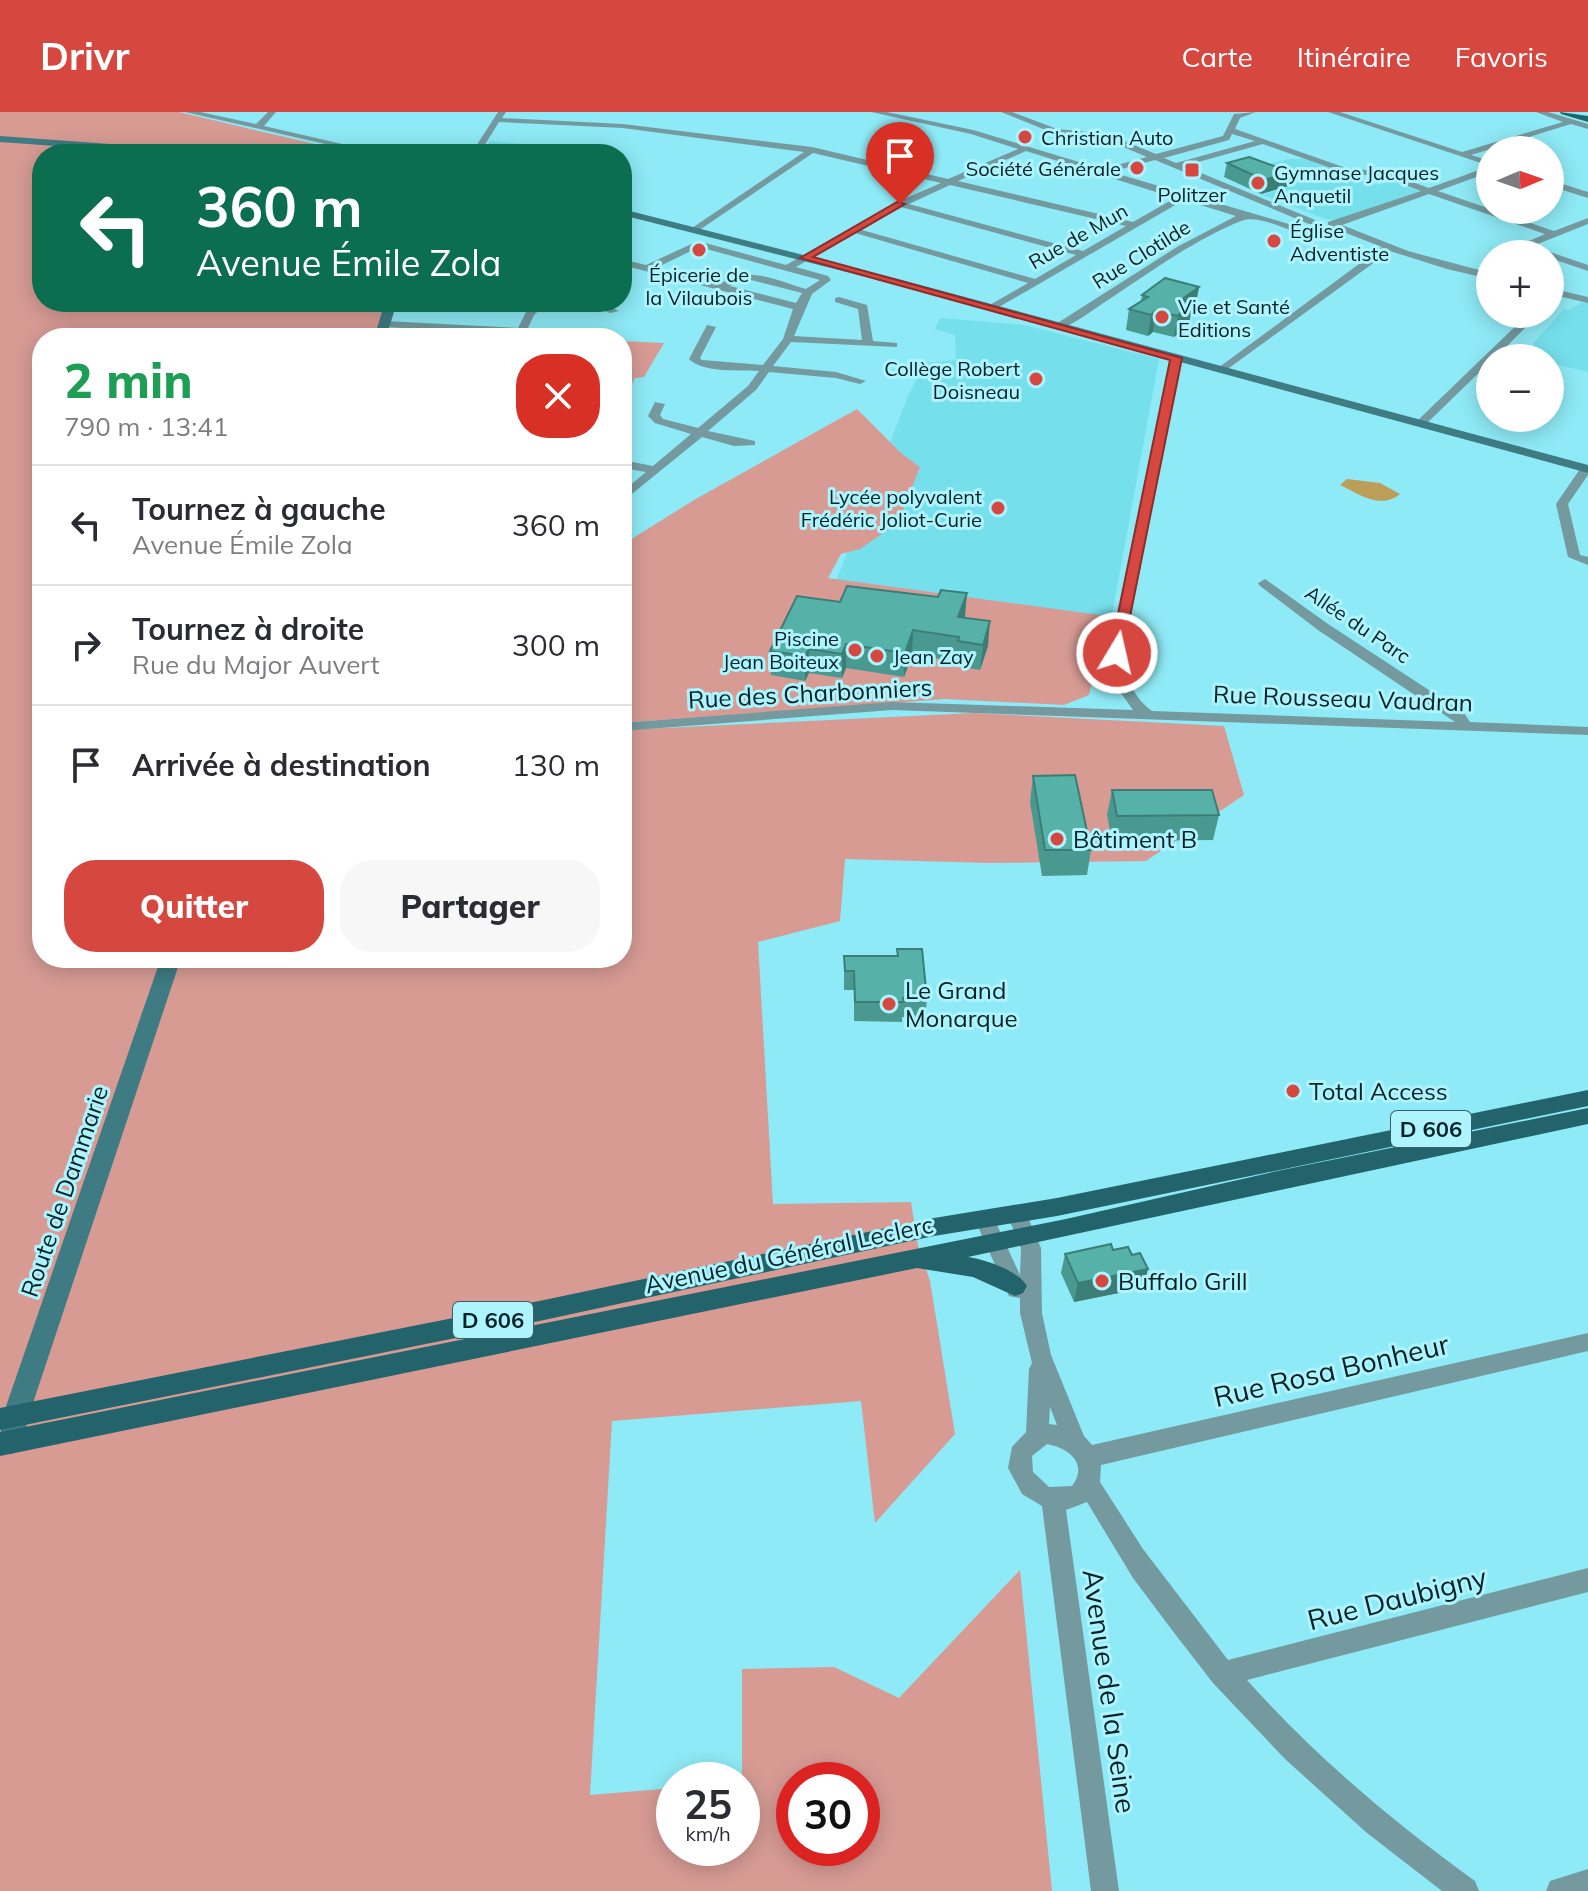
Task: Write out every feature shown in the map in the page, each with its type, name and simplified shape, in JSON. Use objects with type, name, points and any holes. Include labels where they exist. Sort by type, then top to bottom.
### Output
[{"type":"main road","points":[[1564,112],[1588,119]]},
{"type":"main road","points":[[0,139],[69,144]]},
{"type":"main road","points":[[632,214],[805,258],[1587,469]]},
{"type":"main road","points":[[384,328],[388,312]]},
{"type":"main road","name":"Route de Dammarie","points":[[6,1443],[8,1417],[167,968]]},
{"type":"main road","name":"Avenue du Général Leclerc","points":[[6,1443],[898,1260],[1027,1220],[1588,1098]]},
{"type":"main road","name":"Avenue du Général Leclerc","points":[[1027,1220],[1588,1116]]},
{"type":"main road","name":"Avenue du Général Leclerc","points":[[8,1417],[544,1310],[944,1225],[989,1230]]},
{"type":"main road","points":[[898,1260],[956,1263],[976,1268],[1015,1286]]},
{"type":"street","points":[[189,112],[335,144]]},
{"type":"street","points":[[258,127],[272,112]]},
{"type":"street","points":[[875,112],[940,124],[1026,148],[1244,216],[1299,228],[1309,234],[1476,272]]},
{"type":"street","points":[[1005,112],[1056,131],[1104,136],[1388,250]]},
{"type":"street","points":[[1017,117],[1040,112]]},
{"type":"street","points":[[1227,113],[1237,116],[1252,112]]},
{"type":"street","points":[[1332,112],[1476,161]]},
{"type":"street","points":[[1540,112],[1588,127]]},
{"type":"street","points":[[482,144],[500,116],[623,126],[812,150],[1133,225]]},
{"type":"street","points":[[1101,172],[1226,138],[1237,116]]},
{"type":"street","points":[[1462,155],[1570,122]]},
{"type":"street","points":[[1229,132],[1266,141],[1345,170],[1385,175],[1553,234]]},
{"type":"street","points":[[1174,166],[1266,141]]},
{"type":"street","points":[[787,268],[900,204],[1026,148]]},
{"type":"street","points":[[695,230],[812,150]]},
{"type":"street","points":[[1085,167],[1142,152]]},
{"type":"street","points":[[1336,227],[1476,172]]},
{"type":"street","points":[[1564,187],[1588,195]]},
{"type":"street","name":"Rue de Mun","points":[[992,308],[1183,197]]},
{"type":"street","points":[[900,204],[1083,254]]},
{"type":"street","name":"Rue Clotilde","points":[[1060,326],[1180,249],[1244,216]]},
{"type":"street","points":[[1538,240],[1588,221]]},
{"type":"street","points":[[1299,228],[1312,222]]},
{"type":"street","points":[[1326,236],[1336,233],[1336,227]]},
{"type":"street","points":[[853,230],[1036,282]]},
{"type":"street","points":[[632,490],[752,388],[788,339],[799,307],[808,292],[826,280],[702,245],[691,245],[648,268]]},
{"type":"street","points":[[1222,370],[1388,250]]},
{"type":"street","points":[[1564,260],[1588,268]]},
{"type":"street","points":[[632,264],[799,307]]},
{"type":"street","points":[[1463,269],[1476,264]]},
{"type":"street","points":[[722,287],[747,276],[808,292]]},
{"type":"street","points":[[1564,296],[1588,300]]},
{"type":"street","points":[[839,300],[863,307],[868,344]]},
{"type":"street","points":[[385,324],[434,328]]},
{"type":"street","points":[[711,327],[695,362],[860,381]]},
{"type":"street","points":[[1420,424],[1519,328]]},
{"type":"street","points":[[788,339],[893,345]]},
{"type":"street","points":[[1149,716],[1135,706],[1126,693],[1118,669],[1119,634],[1176,358]]},
{"type":"street","points":[[659,404],[654,416],[659,421],[734,442],[751,443]]},
{"type":"street","points":[[632,466],[655,470]]},
{"type":"street","points":[[1587,469],[1562,504],[1574,557],[1588,561]]},
{"type":"street","name":"Allée du Parc","points":[[1265,583],[1323,627],[1459,716],[1465,726]]},
{"type":"street","points":[[1096,714],[1121,701],[1126,693]]},
{"type":"street","name":"Rue des Charbonniers","points":[[632,726],[892,706],[1096,714]]},
{"type":"street","name":"Rue Rousseau Vaudran","points":[[1096,714],[1588,731]]},
{"type":"street","points":[[1027,1220],[1031,1248],[1031,1313],[1040,1355],[1081,1448],[1092,1475],[1088,1484],[1074,1497],[1053,1499],[1030,1487],[1020,1471],[1021,1451],[1037,1437],[1055,1434],[1081,1448]]},
{"type":"street","points":[[989,1230],[1031,1313]]},
{"type":"street","name":"Rue Rosa Bonheur","points":[[1081,1448],[1100,1455],[1588,1342]]},
{"type":"street","points":[[1037,1437],[1040,1355]]},
{"type":"street","points":[[1088,1484],[1147,1577],[1222,1674],[1315,1772],[1431,1878],[1465,1891]]},
{"type":"street","name":"Avenue de la Seine","points":[[1053,1499],[1105,1891]]},
{"type":"street","name":"Rue Daubigny","points":[[1222,1674],[1588,1580]]},
{"type":"street","points":[[1560,1891],[1588,1883]]},
{"type":"shaded area","points":[[0,112],[179,112],[315,144],[32,144],[32,312],[390,312],[382,328],[32,328],[32,968],[632,968],[632,730],[974,713],[1224,726],[1244,795],[1146,861],[989,863],[845,859],[840,921],[758,942],[773,1204],[911,1202],[918,1246],[930,1281],[955,1434],[875,1523],[861,1401],[612,1421],[590,1795],[656,1790],[656,1866],[760,1866],[760,1762],[742,1762],[742,1669],[834,1667],[899,1698],[1020,1570],[1052,1891],[0,1891]]},
{"type":"shaded area","points":[[490,141],[526,144],[488,144]]},
{"type":"shaded area","points":[[1289,159],[1305,159],[1376,185],[1391,181],[1420,191],[1336,220],[1326,219],[1262,195],[1290,186],[1246,170]]},
{"type":"shaded area","points":[[1582,302],[1588,303],[1588,372],[1564,366],[1564,344],[1533,344],[1547,328],[1564,328],[1564,309],[1570,310]]},
{"type":"shaded area","name":"Lycée polyvalent Frédéric Joliot-Curie","points":[[940,318],[1024,325],[1159,359],[1111,620],[836,581],[908,396],[925,363],[956,360],[955,335],[935,329]]},
{"type":"shaded area","points":[[632,341],[664,343],[644,377],[635,378],[632,384]]},
{"type":"shaded area","points":[[857,409],[902,454],[920,467],[898,523],[860,549],[841,554],[828,578],[1107,616],[1089,695],[1064,705],[945,699],[632,722],[632,539],[694,500]]},
{"type":"shaded area","points":[[1347,479],[1380,483],[1400,494],[1392,499],[1377,501],[1340,485]]},
{"type":"building","points":[[1249,157],[1291,172],[1264,180],[1227,163]]},
{"type":"building","points":[[1165,278],[1199,287],[1181,300],[1193,303],[1177,316],[1156,310],[1151,315],[1129,309],[1148,297],[1142,295]]},
{"type":"building","points":[[847,586],[938,597],[941,590],[967,593],[958,617],[990,621],[983,645],[958,641],[959,637],[913,630],[905,653],[846,644],[842,654],[809,649],[805,656],[770,651],[797,596],[840,602]]},
{"type":"building","points":[[1075,775],[1091,850],[1045,850],[1033,776]]},
{"type":"building","points":[[1112,790],[1212,790],[1219,815],[1117,816]]},
{"type":"building","points":[[897,949],[922,949],[927,999],[855,1002],[854,971],[845,971],[844,956],[898,956]]},
{"type":"building","points":[[1111,1244],[1113,1250],[1128,1247],[1132,1255],[1140,1253],[1148,1269],[1078,1283],[1065,1254]]},
{"type":"place","name":"Christian Auto","points":[[1025,137]]},
{"type":"place","name":"Société Générale","points":[[1137,168]]},
{"type":"place","name":"Politzer","points":[[1192,170]]},
{"type":"place","name":"Gymnase Jacques Anquetil","points":[[1258,183]]},
{"type":"place","name":"Église Adventiste","points":[[1274,241]]},
{"type":"place","name":"Épicerie de la Vilaubois","points":[[699,250]]},
{"type":"place","name":"Vie et Santé Editions","points":[[1162,317]]},
{"type":"place","name":"Collège Robert Doisneau","points":[[1036,379]]},
{"type":"place","name":"Lycée polyvalent Frédéric Joliot-Curie","points":[[998,508]]},
{"type":"place","name":"Piscine Jean Boiteux","points":[[855,650]]},
{"type":"place","name":"Jean Zay","points":[[877,656]]},
{"type":"place","name":"Bâtiment B","points":[[1057,839]]},
{"type":"place","name":"Le Grand Monarque","points":[[889,1004]]},
{"type":"place","name":"Total Access","points":[[1293,1091]]},
{"type":"place","name":"Buffalo Grill","points":[[1102,1281]]},
{"type":"route","points":[[900,204],[805,258],[1176,358],[1117,653]]}]
